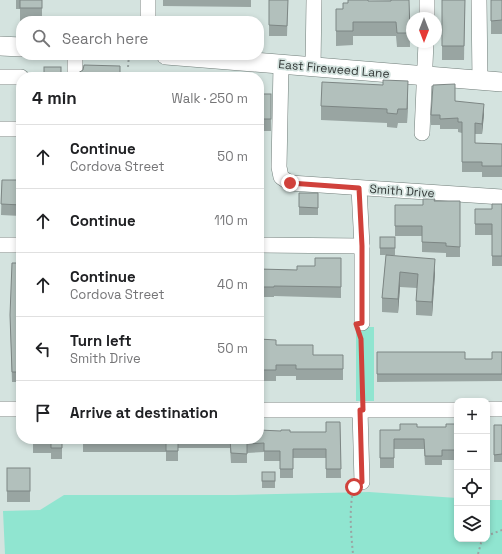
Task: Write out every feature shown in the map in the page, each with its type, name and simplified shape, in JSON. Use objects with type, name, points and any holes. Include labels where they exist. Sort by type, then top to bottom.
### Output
[{"type":"main road","points":[[0,46],[16,47]]},
{"type":"main road","name":"East Fireweed Lane","points":[[254,60],[281,65],[502,82]]},
{"type":"street","points":[[148,0],[148,16]]},
{"type":"street","points":[[313,67],[314,0]]},
{"type":"street","points":[[426,12],[427,0]]},
{"type":"street","points":[[480,0],[480,81]]},
{"type":"street","points":[[422,133],[426,48]]},
{"type":"street","points":[[75,60],[75,72]]},
{"type":"street","name":"Smith Drive","points":[[281,65],[279,167],[281,177],[290,183],[502,197]]},
{"type":"street","points":[[0,77],[16,77]]},
{"type":"street","points":[[0,129],[16,129]]},
{"type":"street","points":[[359,188],[362,246],[362,323]]},
{"type":"street","points":[[0,245],[16,245]]},
{"type":"street","points":[[264,245],[362,246]]},
{"type":"street","points":[[0,409],[16,409]]},
{"type":"street","points":[[490,409],[502,409]]},
{"type":"street","points":[[264,410],[454,410]]},
{"type":"street","points":[[362,410],[362,482]]},
{"type":"path","points":[[128,67],[129,60]]},
{"type":"path","points":[[362,323],[356,324],[361,339],[362,410]]},
{"type":"path","points":[[353,554],[351,502],[354,487],[362,482]]},
{"type":"path","points":[[490,535],[502,530]]},
{"type":"path","points":[[478,554],[482,542]]},
{"type":"green space","points":[[356,327],[374,327],[374,401],[356,401]]},
{"type":"green space","points":[[369,492],[454,498],[454,542],[490,542],[490,500],[502,500],[502,554],[5,554],[3,511],[40,510],[64,495],[234,495]]},
{"type":"building","points":[[20,0],[42,0],[42,8],[20,8]]},
{"type":"building","points":[[269,0],[288,0],[287,26],[269,25]]},
{"type":"building","points":[[348,0],[409,0],[409,12],[406,12],[406,33],[397,33],[396,22],[353,22],[353,31],[336,31],[336,9],[343,9],[343,3],[348,3]]},
{"type":"building","points":[[442,0],[465,0],[464,46],[442,46]]},
{"type":"building","points":[[491,0],[502,0],[502,20],[491,21]]},
{"type":"building","points":[[84,65],[120,66],[120,72],[80,72],[83,70]]},
{"type":"building","points":[[44,67],[61,67],[61,72],[44,72]]},
{"type":"building","points":[[383,80],[408,81],[407,109],[398,109],[397,114],[387,113],[387,109],[321,106],[322,82],[383,85]]},
{"type":"building","points":[[455,84],[455,101],[484,104],[482,124],[475,123],[475,143],[502,144],[502,166],[482,166],[482,162],[462,162],[462,122],[458,122],[458,118],[440,119],[440,115],[431,115],[433,85]]},
{"type":"building","points":[[264,94],[271,94],[271,119],[264,119]]},
{"type":"building","points":[[2,180],[16,180],[16,205],[1,204]]},
{"type":"building","points":[[299,193],[318,193],[318,208],[299,207]]},
{"type":"building","points":[[423,199],[435,199],[434,201],[460,201],[460,247],[446,246],[446,243],[422,242],[422,226],[395,226],[395,205],[423,205]]},
{"type":"building","points":[[492,204],[502,204],[502,256],[492,256],[492,224],[475,224],[475,209],[492,209]]},
{"type":"building","points":[[380,237],[395,237],[395,248],[380,248]]},
{"type":"building","points":[[386,255],[435,259],[432,302],[416,301],[418,274],[400,272],[398,299],[382,298]]},
{"type":"building","points":[[315,258],[341,258],[341,287],[264,287],[264,269],[297,270],[297,266],[315,266]]},
{"type":"building","points":[[12,263],[16,263],[16,372],[12,372],[10,315]]},
{"type":"building","points":[[264,339],[276,340],[276,345],[313,345],[313,355],[343,355],[343,369],[296,369],[296,365],[276,365],[276,370],[264,370]]},
{"type":"building","points":[[377,352],[465,352],[465,359],[492,359],[492,352],[502,352],[502,374],[377,374]]},
{"type":"building","points":[[326,422],[340,422],[341,469],[326,469],[326,449],[293,449],[293,469],[280,469],[280,451],[264,451],[264,430],[326,432]]},
{"type":"building","points":[[400,424],[417,424],[417,427],[446,427],[446,424],[454,424],[454,450],[442,450],[442,456],[425,456],[424,439],[394,439],[394,458],[380,458],[380,430],[400,430]]},
{"type":"building","points":[[494,425],[502,425],[502,454],[494,455]]},
{"type":"building","points":[[51,444],[62,444],[62,448],[51,448]]},
{"type":"building","points":[[166,444],[178,444],[178,451],[166,451]]},
{"type":"building","points":[[230,444],[247,444],[247,454],[231,453]]},
{"type":"building","points":[[7,468],[30,468],[30,491],[7,491]]},
{"type":"building","points":[[262,472],[275,472],[275,481],[262,481]]},
{"type":"route","points":[[290,183],[359,188],[362,246],[362,323],[356,324],[361,339],[363,410],[360,410],[362,482],[354,487]]}]
